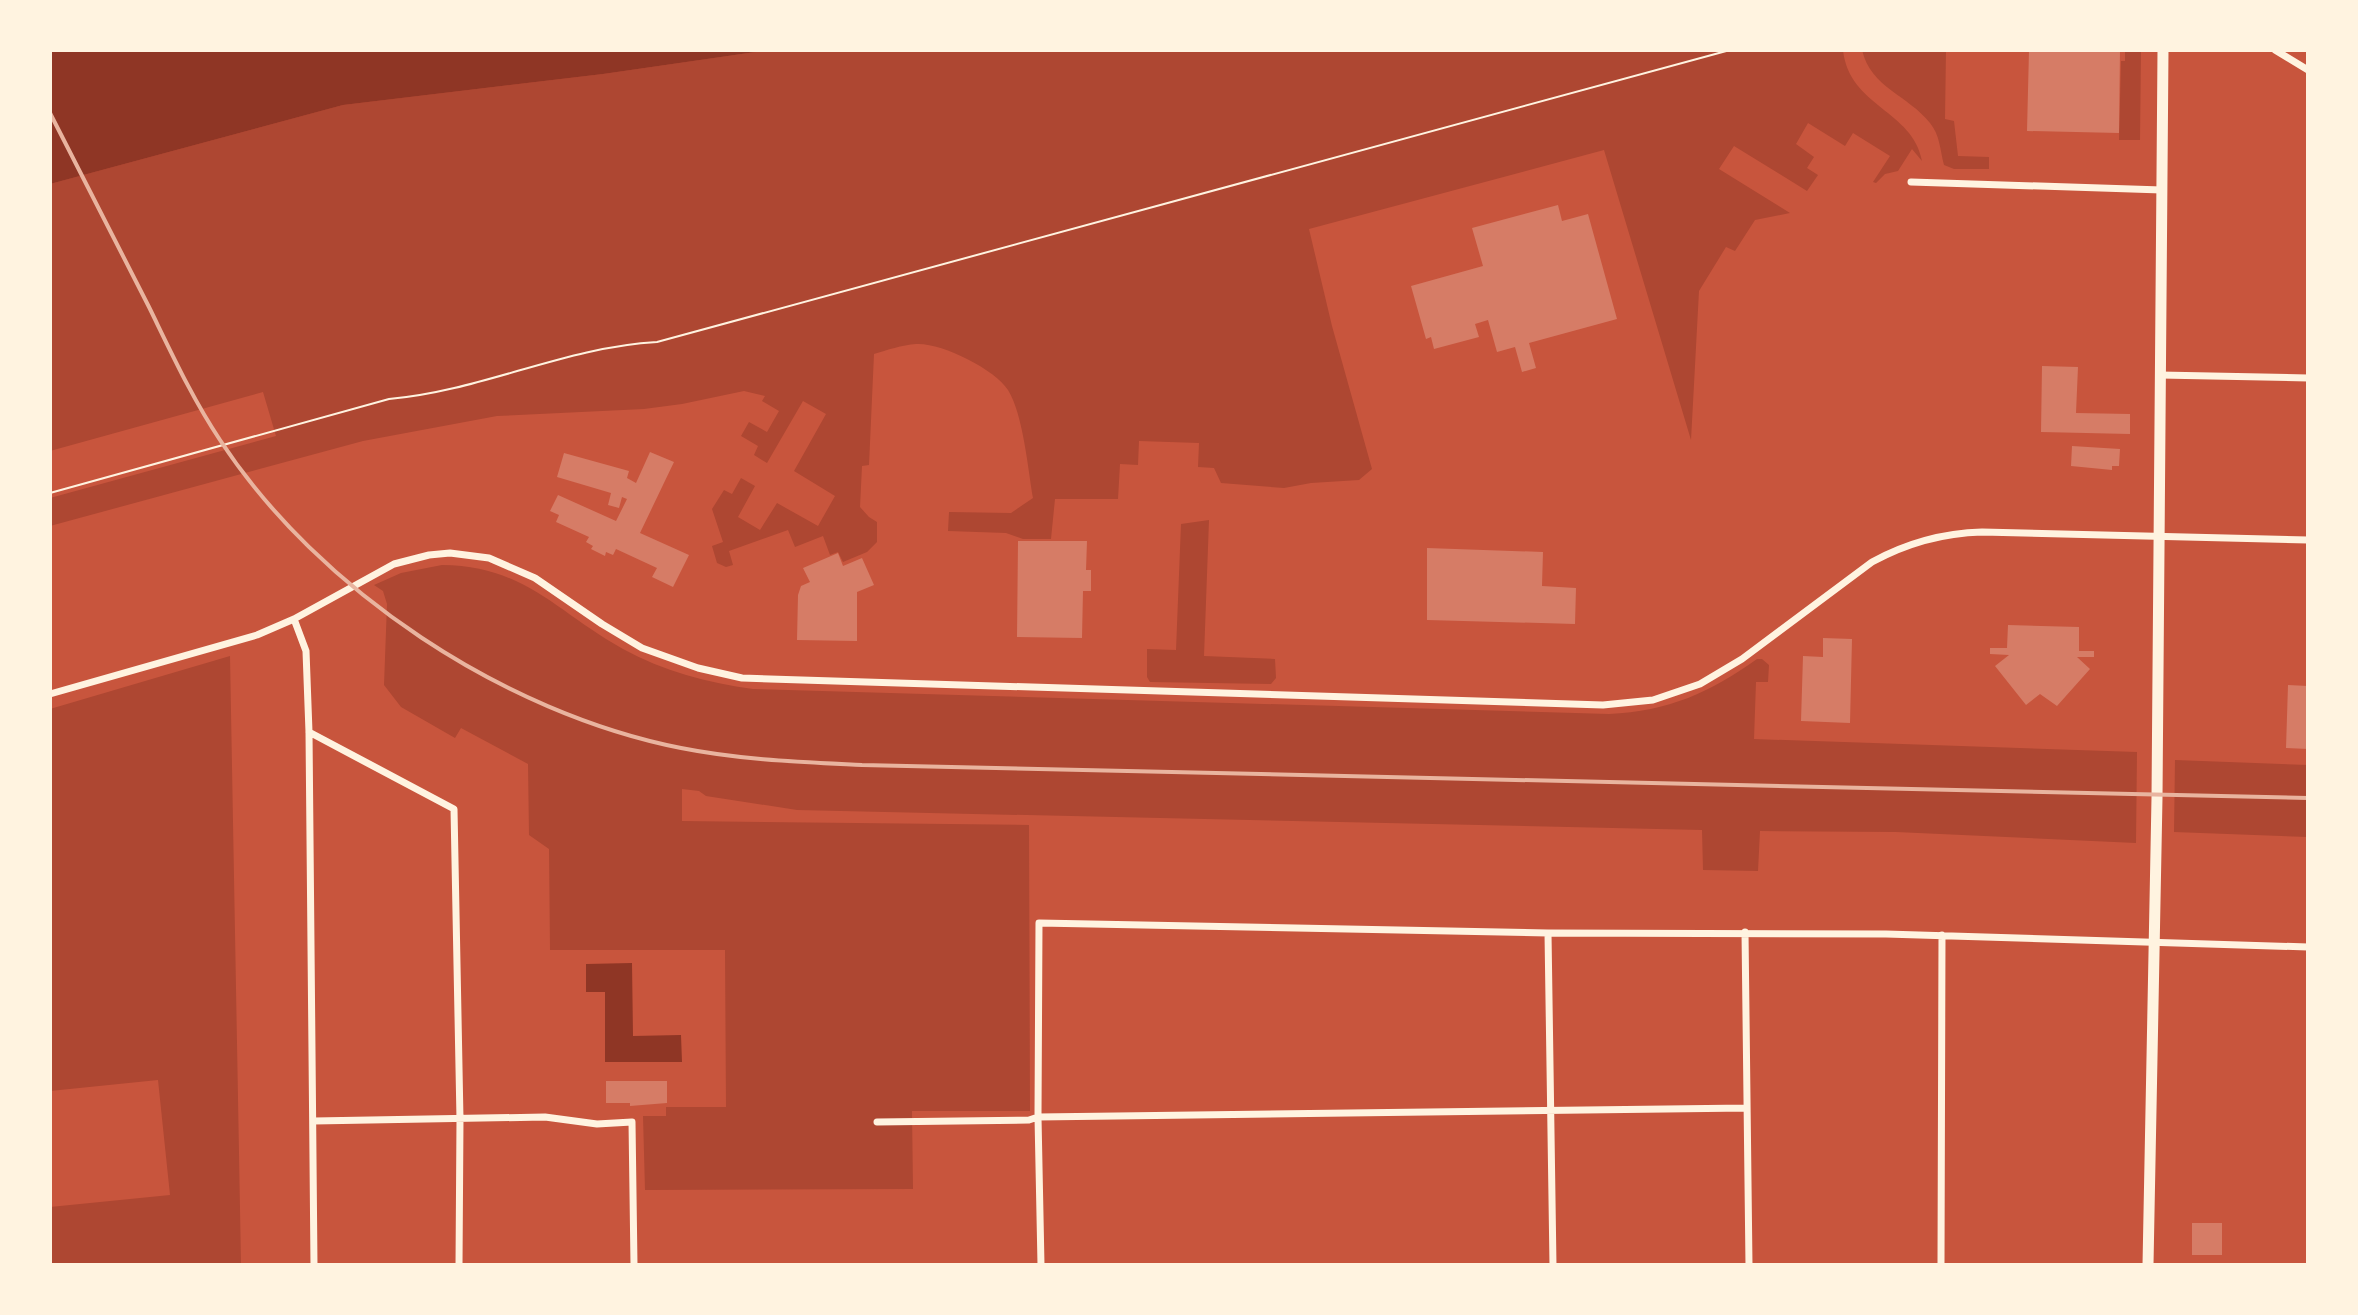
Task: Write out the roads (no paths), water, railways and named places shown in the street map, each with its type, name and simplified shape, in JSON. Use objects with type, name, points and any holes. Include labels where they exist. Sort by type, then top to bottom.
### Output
[{"type":"main road","points":[[2148,1265],[2163,50]]},
{"type":"street","points":[[2275,50],[2308,70]]},
{"type":"street","points":[[1911,182],[2162,190]]},
{"type":"street","points":[[2160,375],[2308,378]]},
{"type":"street","points":[[50,694],[233,643],[294,619],[394,564],[450,553],[489,558],[507,564],[535,578],[642,648],[698,668],[742,678],[1603,705],[1653,700],[1700,684],[1742,659],[1872,562],[1887,554],[1961,532],[2308,540]]},
{"type":"street","points":[[294,619],[306,651],[309,732],[314,1265]]},
{"type":"street","points":[[309,732],[454,809],[460,1119],[459,1265]]},
{"type":"street","points":[[1041,1265],[1039,923],[1548,933],[1942,935],[2308,947]]},
{"type":"street","points":[[1745,932],[1749,1265]]},
{"type":"street","points":[[1548,933],[1553,1265]]},
{"type":"street","points":[[1941,1265],[1942,935]]},
{"type":"street","points":[[877,1122],[1029,1120],[1038,1117],[1747,1108]]},
{"type":"street","points":[[314,1121],[545,1117],[597,1124],[632,1122],[634,1265]]},
{"type":"railway","points":[[50,113],[191,391],[220,440],[261,495],[309,547],[363,595],[421,638],[483,675],[548,706],[614,731],[681,748],[726,755],[862,765],[2308,798]]}]
